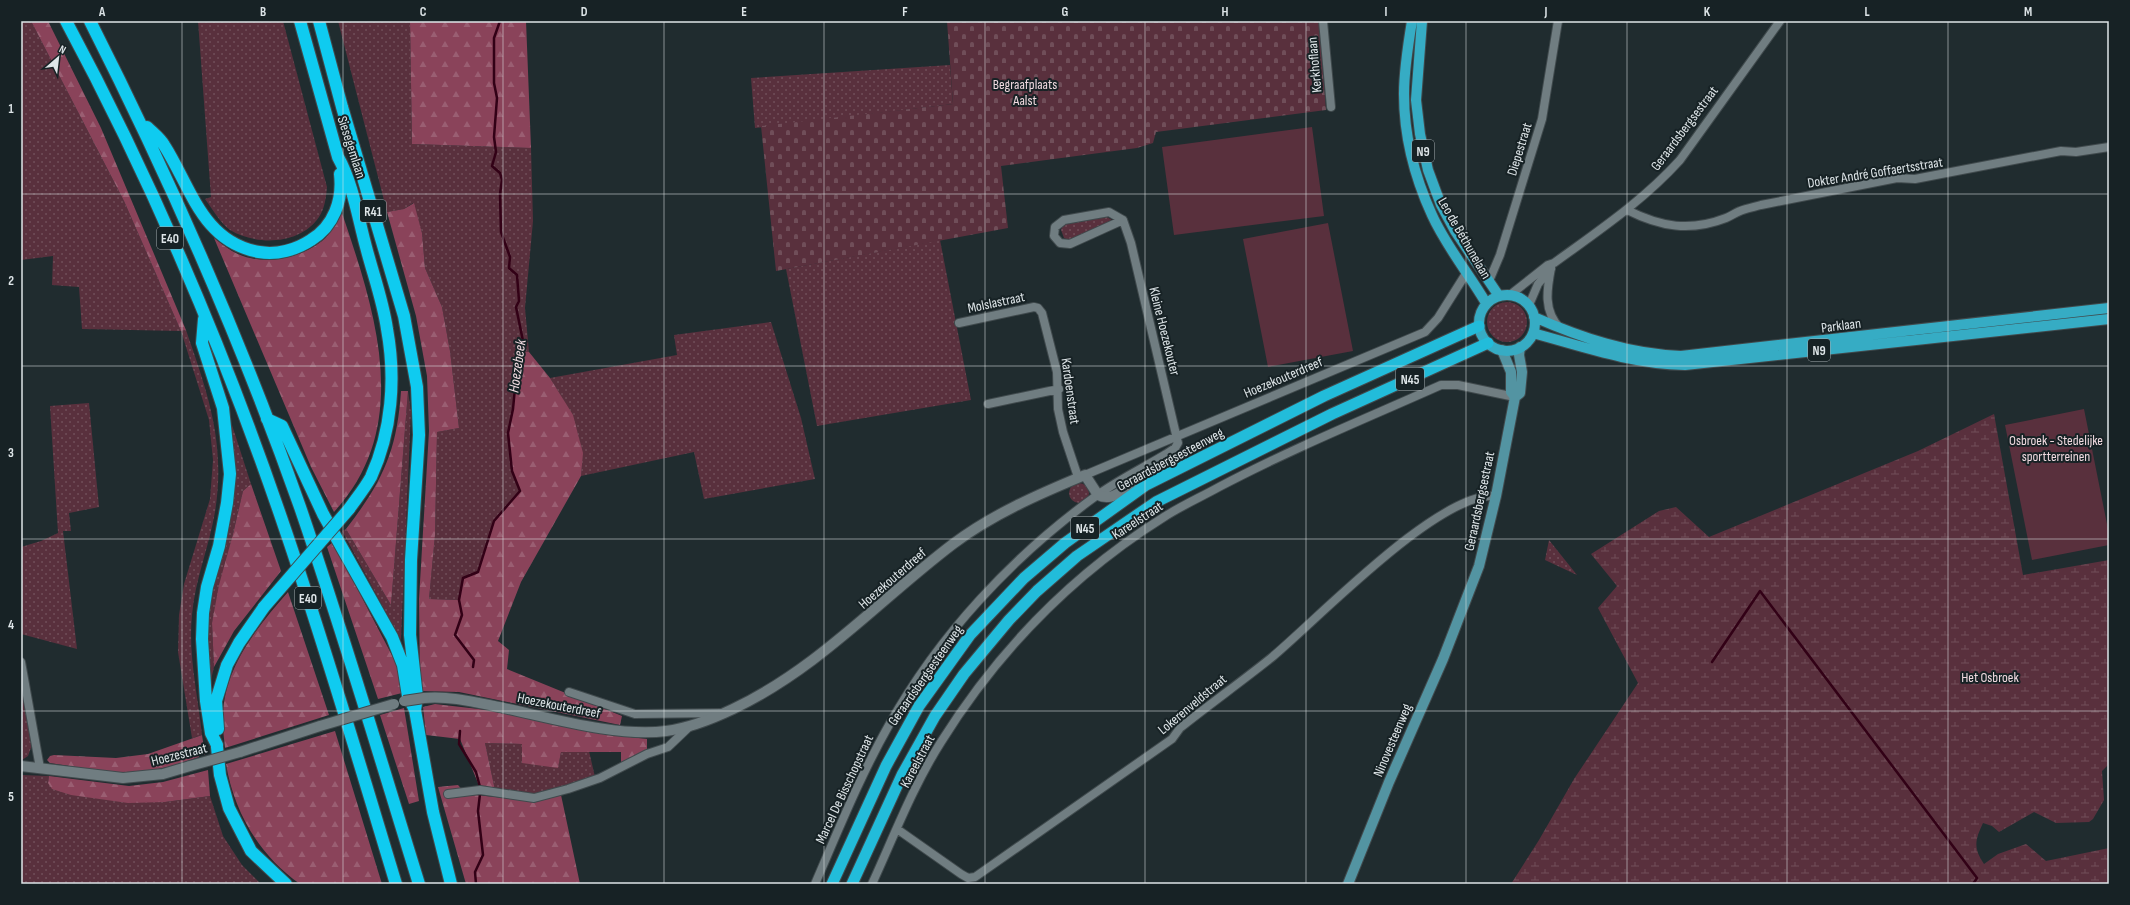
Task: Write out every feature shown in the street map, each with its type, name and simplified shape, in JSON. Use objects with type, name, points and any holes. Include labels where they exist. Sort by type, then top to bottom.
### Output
[{"type":"highway","name":"E40","points":[[66,21],[136,160],[205,316],[246,422],[284,527],[396,884]]},
{"type":"highway","name":"E40","points":[[90,21],[140,120],[194,237],[267,419],[333,606],[419,884]]},
{"type":"highway","name":"Siesegemlaan","points":[[217,745],[216,701],[227,665],[239,643],[264,607],[348,509],[370,479],[384,440],[391,401],[391,376],[387,329],[348,182],[338,157],[300,21]]},
{"type":"highway","name":"Siesegemlaan","points":[[319,21],[342,107],[404,316],[413,354],[419,435],[411,560],[410,635],[417,696],[415,710]]},
{"type":"highway","points":[[140,120],[163,144],[202,214],[218,233],[232,243],[247,249],[264,252],[282,252],[305,245],[327,227],[337,210],[342,189],[338,157]]},
{"type":"highway","points":[[205,316],[202,343],[223,408],[230,474],[227,503],[219,546],[207,587],[203,613],[202,639],[206,701],[211,733],[217,745],[220,775],[229,808],[251,851],[286,884]]},
{"type":"highway","name":"Geraardsbergsesteenweg","points":[[832,884],[903,733],[923,700],[970,635],[1024,578],[1065,543],[1146,485],[1324,396],[1479,326]]},
{"type":"highway","name":"N45","points":[[852,884],[902,775],[935,716],[964,674],[1009,620],[1037,591],[1077,556],[1156,502],[1332,414],[1488,343]]},
{"type":"highway","points":[[267,419],[282,426],[323,514],[392,637],[403,665],[408,696],[415,710],[433,812],[451,884]]},
{"type":"main road","name":"Leo de Béthunelaan","points":[[1412,21],[1405,62],[1404,94],[1406,126],[1414,165],[1432,215],[1486,303]]},
{"type":"main road","name":"Leo de Béthunelaan","points":[[1422,21],[1416,100],[1420,134],[1428,170],[1442,205],[1455,231],[1499,296]]},
{"type":"main road","points":[[1510,295],[1519,298],[1529,305],[1534,317],[1533,333],[1520,348],[1502,350],[1488,343],[1482,335],[1479,326],[1481,311],[1486,303],[1499,296],[1510,295]]},
{"type":"main road","name":"Parklaan","points":[[1534,317],[1561,329],[1641,353],[1697,356],[2109,308]]},
{"type":"main road","name":"Parklaan","points":[[1533,333],[1622,358],[1657,364],[1686,365],[2109,319]]},
{"type":"main road","name":"Geraardsbergsestraat","points":[[1464,609],[1484,550],[1515,397],[1520,394],[1522,376],[1520,348]]},
{"type":"main road","name":"Geraardsbergsestraat","points":[[1502,350],[1510,372],[1511,392],[1515,397]]},
{"type":"main road","name":"Ninovesteenweg","points":[[1348,884],[1389,782],[1464,609]]},
{"type":"street","name":"Kerkhoflaan","points":[[1323,21],[1331,107]]},
{"type":"street","name":"Diepestraat","points":[[1489,281],[1500,255],[1542,119],[1558,21]]},
{"type":"street","name":"Geraardsbergsestraat","points":[[1529,305],[1538,284],[1553,266],[1627,210],[1662,180],[1680,160],[1780,21]]},
{"type":"street","name":"Dokter André Goffaertsstraat","points":[[1627,210],[1649,221],[1681,227],[1701,225],[1727,218],[1739,211],[1761,205],[1897,178],[1915,179],[2060,152],[2076,152],[2109,147]]},
{"type":"street","points":[[1109,212],[1123,220],[1070,244],[1060,243],[1054,236],[1055,226],[1064,220],[1109,212]]},
{"type":"street","name":"Kleine Hoezekouter","points":[[1098,495],[1175,448],[1178,443],[1133,250],[1123,220]]},
{"type":"street","name":"Geraardsbergsestraat","points":[[1510,295],[1548,265],[1553,266]]},
{"type":"street","points":[[1553,266],[1547,291],[1548,307],[1550,315],[1561,329]]},
{"type":"street","name":"Hoezekouterdreef","points":[[424,698],[441,697],[462,699],[584,724],[644,734],[689,727],[763,694],[856,627],[933,560],[975,529],[1015,506],[1082,476],[1425,332],[1438,318],[1467,272]]},
{"type":"street","name":"Molslastraat","points":[[959,323],[1038,308]]},
{"type":"street","name":"Kardoenstraat","points":[[1038,308],[1042,312],[1057,372],[1059,389],[1058,409],[1061,425],[1082,476]]},
{"type":"street","name":"Kareelstraat","points":[[872,884],[919,782],[940,744],[979,685],[1018,639],[1050,605],[1086,572],[1123,544],[1165,516],[1243,475],[1441,385],[1458,385],[1515,397]]},
{"type":"street","points":[[988,404],[1059,389]]},
{"type":"street","points":[[1082,476],[1098,495],[1109,497],[1132,484],[1146,485]]},
{"type":"street","name":"Marcel De Bisschopstraat","points":[[815,884],[870,760],[906,697],[927,666],[983,596],[1013,566],[1076,511],[1098,495]]},
{"type":"street","name":"Lokerenveldstraat","points":[[897,829],[961,874],[968,878],[975,877],[1172,739],[1180,728],[1271,658],[1407,538],[1463,503],[1485,496],[1496,496]]},
{"type":"street","points":[[21,662],[40,768]]},
{"type":"street","name":"Hoezekouterdreef","points":[[569,692],[635,714],[723,713]]},
{"type":"street","name":"Hoezestraat","points":[[21,766],[123,778],[163,774],[240,752],[320,726],[399,703],[424,698]]},
{"type":"street","name":"Hoezekouterdreef","points":[[448,794],[480,790],[534,798],[568,789],[600,778],[647,754],[668,747],[689,727]]},
{"type":"green space","points":[[21,21],[31,21],[124,201],[181,331],[82,329],[79,287],[52,285],[53,256],[21,260]]},
{"type":"green space","points":[[31,21],[48,21],[101,128],[186,330],[181,331],[124,201]]},
{"type":"green space","points":[[198,21],[283,21],[327,187],[323,210],[319,217],[311,226],[290,238],[278,240],[253,239],[230,230],[226,227],[205,199],[211,197]]},
{"type":"green space","points":[[338,21],[410,21],[412,144],[531,148],[533,221],[525,308],[529,352],[516,350],[513,409],[508,433],[512,471],[520,491],[494,521],[478,572],[463,578],[459,600],[429,599],[435,535],[437,432],[459,428],[450,351],[442,307],[425,268],[422,233],[413,203],[404,209],[387,212]]},
{"type":"green space","points":[[410,21],[526,21],[531,148],[412,144]]},
{"type":"green space","name":"Begraafplaats Aalst","points":[[947,21],[1319,21],[1326,110],[1156,132],[1153,143],[1137,148],[1001,166],[1008,228],[776,271],[761,126],[953,104]]},
{"type":"green space","points":[[950,65],[953,104],[755,128],[751,78]]},
{"type":"green space","points":[[1312,127],[1324,216],[1174,235],[1162,147]]},
{"type":"green space","points":[[414,203],[422,233],[425,268],[442,307],[450,351],[459,428],[437,432],[435,535],[429,599],[459,600],[463,578],[478,572],[494,521],[520,491],[512,471],[508,433],[513,409],[516,350],[529,352],[550,378],[573,415],[583,453],[581,476],[521,582],[498,641],[509,650],[507,669],[622,716],[620,725],[459,692],[420,691],[419,599],[429,431],[427,376],[416,316],[387,212],[404,209]]},
{"type":"green space","points":[[342,213],[366,289],[375,328],[380,367],[380,405],[374,442],[359,478],[334,512],[311,467],[214,238],[232,251],[254,259],[266,260],[290,257],[312,248],[322,241],[331,232]]},
{"type":"green space","points":[[1107,217],[1112,220],[1111,223],[1069,240],[1064,238],[1061,230],[1063,224]]},
{"type":"green space","points":[[1328,223],[1353,351],[1268,367],[1243,239]]},
{"type":"green space","points":[[940,240],[971,400],[817,426],[786,269]]},
{"type":"green space","points":[[1511,302],[1518,305],[1524,311],[1527,322],[1526,330],[1518,339],[1511,342],[1503,342],[1496,339],[1488,330],[1487,318],[1490,311],[1499,303]]},
{"type":"green space","points":[[771,322],[801,418],[815,479],[704,499],[694,452],[581,476],[581,448],[575,424],[565,402],[550,378],[677,355],[674,335]]},
{"type":"green space","points":[[186,330],[208,398],[213,419],[218,463],[218,487],[215,512],[196,589],[192,615],[192,660],[202,735],[192,738],[178,652],[179,615],[184,584],[210,499],[213,460],[209,420],[181,331]]},
{"type":"green space","points":[[401,391],[408,391],[391,605],[346,529],[370,496],[386,464],[396,431]]},
{"type":"green space","points":[[408,391],[411,412],[401,640],[342,531],[346,529],[391,605]]},
{"type":"green space","points":[[89,403],[99,507],[69,513],[71,531],[63,531],[77,649],[21,634],[21,547],[41,541],[58,533],[50,406]]},
{"type":"green space","name":"Osbroek - Stedelijke sportterreinen","points":[[2084,409],[2109,534],[2109,545],[2032,560],[2005,425]]},
{"type":"green space","name":"Het Osbroek","points":[[1994,414],[2023,575],[2109,560],[2109,764],[2102,771],[2104,800],[2093,819],[2089,822],[2056,823],[2034,812],[1999,832],[1992,826],[1983,823],[1978,834],[1976,844],[1978,853],[1984,864],[1998,854],[2026,844],[2046,861],[2109,848],[2109,884],[1511,884],[1539,840],[1574,779],[1638,683],[1598,608],[1617,586],[1591,554],[1659,511],[1676,507],[1709,537],[1918,451]]},
{"type":"green space","points":[[232,425],[251,484],[243,491],[212,623],[214,667],[210,684],[208,665],[208,607],[234,478]]},
{"type":"green space","points":[[1079,483],[1086,486],[1089,493],[1086,500],[1079,503],[1072,500],[1069,493],[1072,486]]},
{"type":"green space","points":[[251,484],[281,571],[234,631],[214,667],[212,623],[219,585],[243,491]]},
{"type":"green space","points":[[1549,540],[1577,575],[1545,560]]},
{"type":"green space","points":[[333,542],[397,665],[402,693],[378,699],[327,547]]},
{"type":"green space","points":[[288,592],[329,715],[225,748],[223,714],[225,696],[230,679],[245,648],[255,633]]},
{"type":"green space","points":[[21,684],[32,745],[28,756],[22,760]]},
{"type":"green space","points":[[435,704],[496,711],[647,739],[647,749],[641,754],[621,762],[621,752],[561,752],[558,768],[522,763],[522,744],[485,743],[495,790],[480,788],[460,739],[426,735],[423,707]]},
{"type":"green space","points":[[404,708],[419,801],[409,804],[380,715]]},
{"type":"green space","points":[[335,731],[382,884],[300,884],[272,860],[261,846],[242,815],[235,799],[226,764]]},
{"type":"green space","points":[[202,735],[205,755],[198,751],[199,757],[160,769],[125,772],[104,771],[50,763],[47,760],[50,756],[54,755],[116,758],[148,754]]},
{"type":"green space","points":[[485,743],[522,744],[558,767],[561,752],[589,751],[595,777],[535,794],[495,790]]},
{"type":"green space","points":[[208,770],[210,796],[165,802],[128,803],[71,795],[52,789],[48,783],[49,776],[129,786],[163,782]]},
{"type":"green space","points":[[21,775],[49,776],[48,783],[165,802],[210,796],[223,836],[242,865],[261,884],[21,884]]},
{"type":"green space","points":[[458,785],[466,794],[536,801],[561,795],[580,884],[466,884],[438,787]]},
{"type":"waterway","name":"Hoezebeek","points":[[473,667],[474,660],[455,635],[462,615],[459,600],[463,578],[478,572],[494,521],[520,491],[512,471],[508,433],[513,409],[519,346],[523,341],[516,307],[519,301],[517,275],[509,268],[510,257],[501,232],[500,194],[502,180],[500,173],[492,166],[496,152],[494,137],[497,98],[494,83],[494,38],[500,21]]},
{"type":"waterway","points":[[1712,662],[1760,591],[1977,878],[1973,884]]},
{"type":"waterway","name":"Hoezebeek","points":[[460,731],[459,744],[476,772],[480,787]]},
{"type":"waterway","name":"Hoezebeek","points":[[476,884],[475,872],[483,855],[478,811],[480,794]]}]
